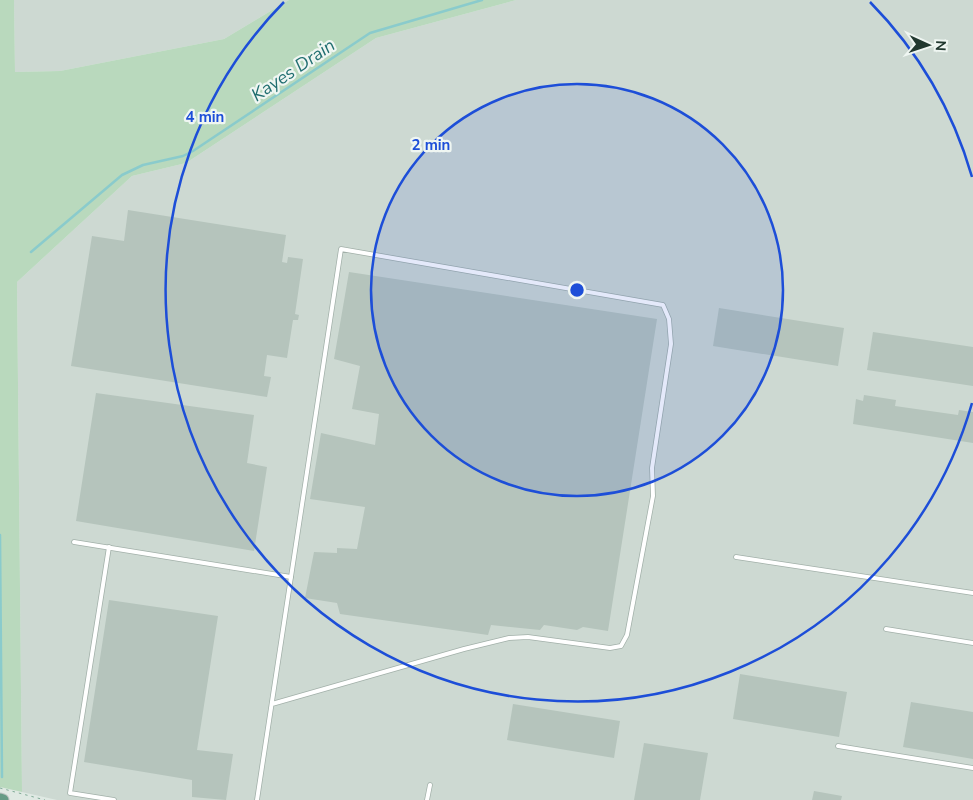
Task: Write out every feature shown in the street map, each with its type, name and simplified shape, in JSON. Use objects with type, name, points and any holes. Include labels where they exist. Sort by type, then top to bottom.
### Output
[{"type":"lane","points":[[257,800],[341,249],[663,305],[669,319],[671,344],[652,468],[653,496],[627,635],[621,646],[610,648],[528,637],[509,638],[272,704]]},
{"type":"lane","points":[[74,542],[291,577]]},
{"type":"lane","points":[[109,547],[70,793],[114,800]]},
{"type":"lane","points":[[736,557],[973,593]]},
{"type":"lane","points":[[886,629],[973,643]]},
{"type":"lane","points":[[838,746],[973,768]]},
{"type":"lane","points":[[427,800],[430,785]]},
{"type":"path","points":[[0,788],[45,800]]},
{"type":"shaded area","points":[[14,0],[289,0],[224,39],[60,71],[15,72]]},
{"type":"shaded area","points":[[516,0],[973,0],[973,800],[57,800],[22,792],[17,282],[132,176],[186,163],[376,38]]},
{"type":"green space","points":[[0,0],[14,0],[15,72],[60,71],[224,39],[289,0],[516,0],[376,38],[186,163],[132,176],[17,282],[22,792],[0,787]]},
{"type":"building","points":[[128,210],[286,235],[282,262],[287,263],[288,257],[303,259],[295,314],[299,315],[298,320],[293,320],[287,358],[267,355],[264,376],[271,377],[267,397],[71,366],[92,236],[124,241]]},
{"type":"building","points":[[349,272],[657,319],[608,631],[583,627],[577,630],[544,625],[540,630],[491,625],[488,635],[340,614],[337,603],[305,598],[314,552],[337,553],[337,548],[357,549],[365,507],[310,499],[321,433],[375,445],[379,414],[352,409],[360,366],[334,359]]},
{"type":"building","points":[[719,308],[844,328],[838,366],[713,346]]},
{"type":"building","points":[[873,332],[973,347],[973,386],[867,370]]},
{"type":"building","points":[[96,393],[254,415],[247,463],[267,467],[254,551],[76,521]]},
{"type":"building","points":[[864,395],[896,400],[895,406],[958,415],[959,410],[973,412],[973,443],[853,424],[856,399],[863,401]]},
{"type":"building","points":[[109,600],[218,616],[197,750],[233,754],[226,800],[192,797],[192,780],[84,762]]},
{"type":"building","points":[[740,674],[847,692],[839,737],[733,719]]},
{"type":"building","points":[[911,702],[973,712],[973,759],[903,747]]},
{"type":"building","points":[[513,704],[620,721],[614,758],[507,740]]},
{"type":"building","points":[[644,743],[708,753],[700,800],[634,800]]},
{"type":"building","points":[[814,791],[842,796],[841,800],[812,800]]},
{"type":"waterway","name":"Kayes Drain","points":[[31,252],[122,175],[143,165],[183,156],[193,151],[370,33],[482,0]]},
{"type":"waterway","points":[[0,535],[2,777]]}]
